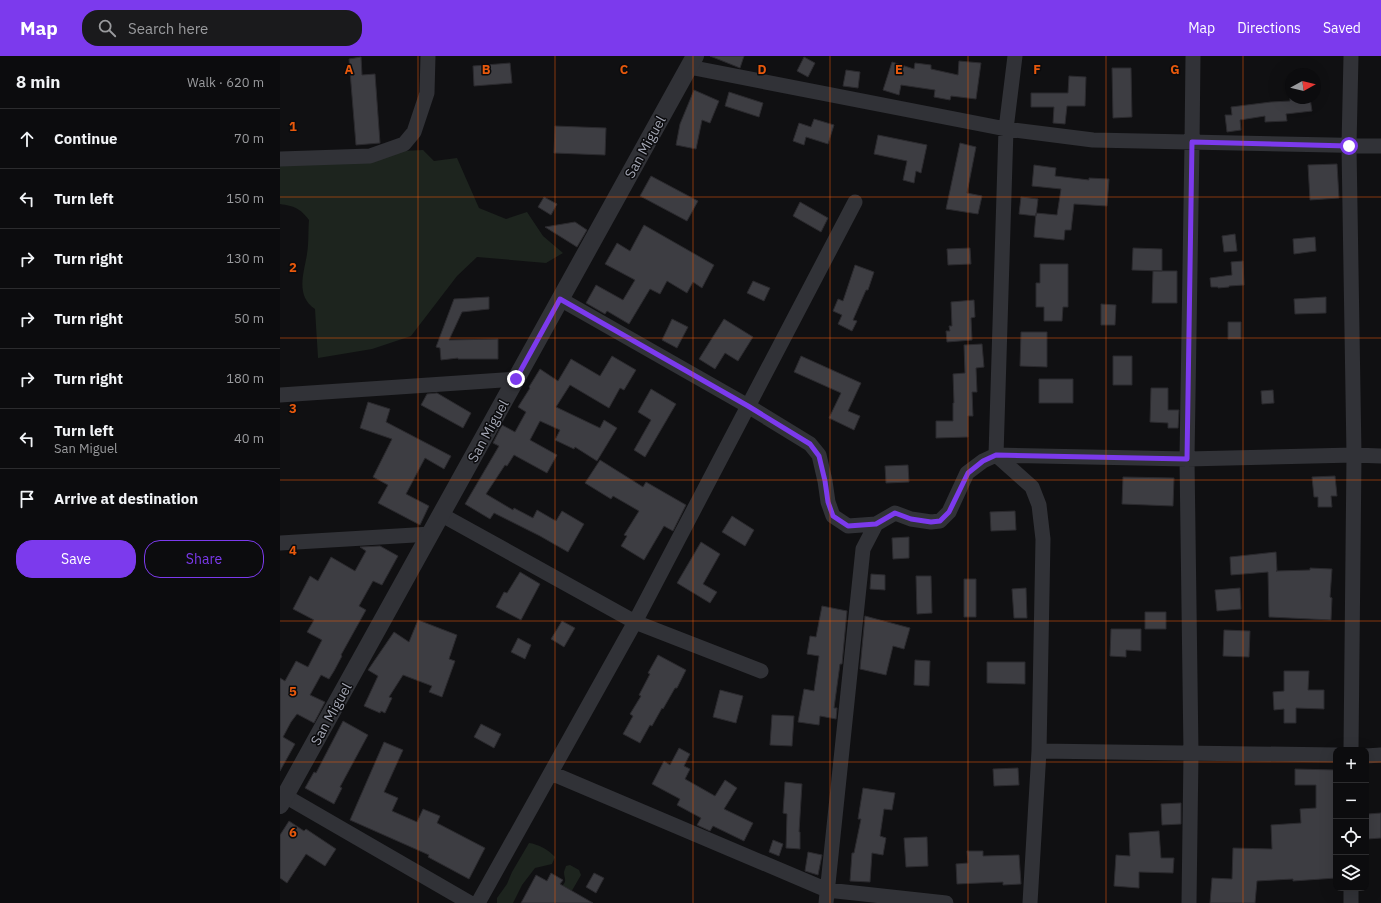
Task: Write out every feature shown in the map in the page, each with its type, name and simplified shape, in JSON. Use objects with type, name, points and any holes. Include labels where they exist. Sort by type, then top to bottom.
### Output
[{"type":"street","points":[[280,159],[370,156],[404,144],[414,132],[427,93],[428,56]]},
{"type":"street","points":[[996,455],[1006,129],[1015,56]]},
{"type":"street","points":[[1189,903],[1191,753],[1187,459],[1192,56]]},
{"type":"street","points":[[1351,56],[1349,146],[1354,455],[1351,747]]},
{"type":"street","points":[[692,61],[1006,129],[1093,140],[1381,146]]},
{"type":"street","name":"San Miguel","points":[[283,800],[692,61]]},
{"type":"street","points":[[478,903],[635,622],[855,202]]},
{"type":"street","points":[[560,299],[748,406],[810,444],[819,456],[828,502],[833,516],[848,526],[876,524],[895,513],[917,520],[931,522],[940,521],[949,512],[968,473],[983,461],[996,455],[1187,459],[1354,455],[1381,456]]},
{"type":"street","points":[[280,395],[516,379]]},
{"type":"street","points":[[996,455],[1032,487],[1039,505],[1044,539],[1039,752],[1030,903]]},
{"type":"street","points":[[442,515],[635,622],[761,670]]},
{"type":"street","points":[[827,896],[863,549],[876,524]]},
{"type":"street","points":[[280,543],[431,534]]},
{"type":"street","points":[[1039,752],[1333,755]]},
{"type":"street","points":[[1369,756],[1381,756]]},
{"type":"street","points":[[551,774],[827,896],[946,903]]},
{"type":"street","points":[[283,800],[470,903]]},
{"type":"street","points":[[1351,891],[1351,903]]},
{"type":"shaded area","points":[[423,150],[434,161],[457,158],[479,208],[506,219],[527,212],[543,236],[563,253],[546,263],[477,257],[457,276],[411,336],[372,349],[318,358],[315,309],[305,298],[302,284],[308,250],[309,220],[296,208],[280,204],[280,165],[401,151]]},
{"type":"shaded area","points":[[529,843],[540,846],[553,854],[555,857],[552,864],[535,868],[522,885],[513,903],[497,903],[497,898],[507,884],[512,872]]},
{"type":"shaded area","points":[[570,865],[579,870],[581,875],[570,894],[561,887],[565,881],[564,872],[566,866]]},
{"type":"building","points":[[710,56],[744,56],[740,68]]},
{"type":"building","points":[[361,57],[362,75],[375,74],[380,143],[356,145],[349,59]]},
{"type":"building","points":[[804,57],[815,63],[808,77],[797,71]]},
{"type":"building","points":[[959,61],[981,63],[976,99],[951,96],[950,100],[934,97],[935,90],[901,85],[899,95],[883,90],[892,62],[914,69],[915,63],[931,65],[931,69],[958,75]]},
{"type":"building","points":[[510,63],[512,83],[474,86],[473,66]]},
{"type":"building","points":[[1112,68],[1131,68],[1132,117],[1113,118]]},
{"type":"building","points":[[846,70],[860,72],[858,88],[843,86]]},
{"type":"building","points":[[1069,76],[1086,77],[1085,106],[1067,106],[1065,124],[1053,123],[1054,107],[1031,107],[1031,93],[1068,93]]},
{"type":"building","points":[[694,90],[719,101],[710,123],[702,120],[696,149],[676,145],[680,124]]},
{"type":"building","points":[[729,92],[763,103],[759,117],[725,106]]},
{"type":"building","points":[[1285,101],[1285,104],[1311,104],[1312,111],[1286,114],[1287,121],[1265,122],[1265,116],[1240,120],[1241,130],[1227,132],[1225,115],[1232,115],[1231,107]]},
{"type":"building","points":[[814,119],[834,125],[828,144],[806,137],[804,145],[793,141],[799,123],[811,127]]},
{"type":"building","points":[[555,126],[606,128],[605,155],[554,153]]},
{"type":"building","points":[[878,135],[927,145],[921,173],[916,171],[914,183],[903,180],[907,161],[874,154]]},
{"type":"building","points":[[960,143],[976,147],[967,193],[982,196],[978,214],[946,209]]},
{"type":"building","points":[[1337,164],[1339,198],[1310,200],[1308,165]]},
{"type":"building","points":[[1034,165],[1056,168],[1055,176],[1089,180],[1089,178],[1109,179],[1107,206],[1074,204],[1071,230],[1065,230],[1064,240],[1034,237],[1036,213],[1057,215],[1061,189],[1032,186]]},
{"type":"building","points":[[651,176],[698,201],[687,221],[640,196]]},
{"type":"building","points":[[544,197],[557,204],[551,215],[538,207]]},
{"type":"building","points":[[1021,197],[1038,199],[1036,216],[1019,214]]},
{"type":"building","points":[[800,202],[828,218],[821,232],[793,216]]},
{"type":"building","points":[[575,222],[587,230],[577,247],[545,227]]},
{"type":"building","points":[[644,225],[714,265],[702,288],[693,282],[687,293],[667,281],[660,294],[650,289],[629,324],[607,311],[605,314],[586,303],[596,285],[623,300],[635,280],[605,264],[617,243],[630,251]]},
{"type":"building","points":[[1235,234],[1237,251],[1224,252],[1222,236]]},
{"type":"building","points":[[1315,237],[1316,251],[1294,254],[1293,239]]},
{"type":"building","points":[[970,248],[971,264],[948,265],[947,249]]},
{"type":"building","points":[[1133,248],[1162,249],[1162,271],[1132,270]]},
{"type":"building","points":[[1243,261],[1244,285],[1218,288],[1211,287],[1210,278],[1232,275],[1231,262]]},
{"type":"building","points":[[1040,264],[1068,264],[1068,307],[1063,307],[1062,321],[1044,321],[1044,307],[1036,307],[1036,283],[1040,283]]},
{"type":"building","points":[[855,265],[874,272],[868,290],[866,290],[853,320],[857,321],[852,331],[838,324],[842,315],[833,311],[838,299],[843,301]]},
{"type":"building","points":[[1153,271],[1177,271],[1177,303],[1152,303]]},
{"type":"building","points":[[753,281],[770,288],[764,301],[747,293]]},
{"type":"building","points":[[489,297],[489,309],[462,312],[449,340],[498,339],[498,359],[458,358],[441,360],[440,348],[436,347],[454,299]]},
{"type":"building","points":[[1326,297],[1326,313],[1295,314],[1294,299]]},
{"type":"building","points":[[974,300],[975,317],[971,318],[972,340],[947,342],[946,331],[950,331],[949,326],[952,326],[951,302]]},
{"type":"building","points":[[1101,304],[1116,305],[1115,325],[1101,325]]},
{"type":"building","points":[[672,319],[688,327],[677,348],[662,340]]},
{"type":"building","points":[[724,319],[753,337],[738,361],[725,353],[715,369],[699,359]]},
{"type":"building","points":[[1228,322],[1241,322],[1241,339],[1228,339]]},
{"type":"building","points":[[1021,332],[1047,332],[1047,367],[1020,366]]},
{"type":"building","points":[[982,344],[984,367],[976,368],[977,392],[972,392],[973,416],[968,416],[968,437],[936,438],[936,421],[953,421],[953,374],[965,373],[964,345]]},
{"type":"building","points":[[612,356],[636,370],[624,390],[620,388],[609,408],[570,385],[556,407],[600,428],[604,420],[617,428],[597,461],[575,447],[574,449],[555,440],[560,430],[540,421],[530,440],[557,455],[547,473],[514,455],[507,466],[505,465],[486,494],[513,510],[514,508],[533,518],[537,510],[556,521],[562,511],[584,524],[568,552],[494,513],[490,519],[465,504],[499,446],[493,443],[502,425],[515,432],[526,412],[518,407],[540,369],[558,381],[571,359],[600,376]]},
{"type":"building","points":[[801,356],[861,383],[848,411],[860,416],[854,430],[829,418],[841,393],[794,372]]},
{"type":"building","points":[[1113,356],[1132,356],[1132,385],[1113,385]]},
{"type":"building","points":[[1039,379],[1073,379],[1073,403],[1039,403]]},
{"type":"building","points":[[1151,388],[1168,388],[1168,410],[1179,410],[1178,428],[1168,428],[1168,423],[1150,422]]},
{"type":"building","points":[[651,389],[676,404],[645,457],[634,450],[651,420],[638,412]]},
{"type":"building","points":[[1273,390],[1274,403],[1262,404],[1261,391]]},
{"type":"building","points":[[437,393],[471,413],[463,428],[421,405],[427,394]]},
{"type":"building","points":[[368,402],[390,409],[386,422],[451,456],[444,469],[425,458],[406,494],[429,506],[420,525],[378,503],[388,485],[373,477],[392,439],[360,428]]},
{"type":"building","points":[[600,460],[643,487],[646,482],[686,505],[673,531],[664,526],[644,560],[621,546],[627,536],[624,535],[639,511],[613,496],[611,499],[585,483]]},
{"type":"building","points":[[908,465],[909,482],[886,483],[885,466]]},
{"type":"building","points":[[1335,476],[1337,496],[1331,496],[1332,507],[1318,507],[1318,497],[1314,497],[1312,477]]},
{"type":"building","points":[[1123,477],[1174,478],[1173,506],[1122,504]]},
{"type":"building","points":[[1015,511],[1016,530],[991,531],[990,512]]},
{"type":"building","points":[[732,516],[754,530],[745,546],[722,532]]},
{"type":"building","points":[[909,537],[909,558],[893,559],[892,538]]},
{"type":"building","points":[[701,542],[720,554],[703,584],[717,592],[710,603],[677,583]]},
{"type":"building","points":[[380,546],[398,556],[382,585],[373,581],[359,606],[366,610],[341,655],[342,656],[334,671],[329,679],[321,675],[310,695],[325,702],[314,723],[297,714],[291,722],[283,737],[295,744],[280,771],[280,678],[285,681],[296,661],[308,667],[322,640],[307,632],[314,620],[293,609],[310,576],[318,581],[331,557],[355,571],[366,551],[360,547]]},
{"type":"building","points":[[1276,552],[1277,571],[1310,570],[1310,568],[1332,569],[1330,597],[1332,598],[1331,620],[1269,617],[1268,572],[1231,575],[1230,557]]},
{"type":"building","points":[[520,572],[540,584],[521,620],[496,607],[504,592],[507,593]]},
{"type":"building","points":[[871,574],[885,575],[885,590],[870,589]]},
{"type":"building","points":[[916,576],[931,576],[932,613],[917,614]]},
{"type":"building","points":[[964,579],[976,579],[976,617],[964,617]]},
{"type":"building","points":[[1026,588],[1027,618],[1014,618],[1012,589]]},
{"type":"building","points":[[1240,588],[1241,609],[1217,611],[1215,590]]},
{"type":"building","points":[[822,606],[847,611],[842,664],[840,664],[834,708],[837,708],[836,719],[820,716],[819,725],[798,722],[804,689],[814,691],[819,656],[807,654],[810,636],[816,637]]},
{"type":"building","points":[[1145,612],[1166,612],[1166,629],[1145,629]]},
{"type":"building","points":[[865,616],[910,628],[904,649],[893,646],[886,675],[860,669]]},
{"type":"building","points":[[418,620],[457,635],[449,659],[455,661],[442,697],[429,692],[432,686],[403,675],[389,697],[392,698],[385,713],[381,711],[380,713],[364,706],[378,676],[368,670],[394,632],[409,642]]},
{"type":"building","points":[[562,621],[575,628],[564,647],[551,639]]},
{"type":"building","points":[[1111,629],[1141,629],[1141,651],[1126,650],[1126,657],[1110,656]]},
{"type":"building","points":[[1224,630],[1250,631],[1249,657],[1223,656]]},
{"type":"building","points":[[518,638],[531,645],[525,659],[511,652]]},
{"type":"building","points":[[658,655],[686,670],[677,688],[675,688],[652,726],[650,725],[640,743],[623,734],[633,716],[630,714],[641,696],[639,695],[650,674],[648,673]]},
{"type":"building","points":[[915,660],[930,661],[929,686],[914,685]]},
{"type":"building","points":[[987,662],[1025,662],[1025,684],[987,683]]},
{"type":"building","points":[[1284,671],[1309,671],[1308,690],[1324,690],[1324,709],[1296,708],[1296,723],[1284,723],[1284,709],[1274,710],[1273,692],[1284,691]]},
{"type":"building","points":[[720,690],[743,696],[736,723],[713,717]]},
{"type":"building","points":[[772,715],[794,716],[792,746],[770,745]]},
{"type":"building","points":[[343,721],[368,735],[340,787],[342,788],[334,804],[305,788],[314,772],[316,773]]},
{"type":"building","points":[[481,724],[501,734],[494,748],[474,737]]},
{"type":"building","points":[[384,742],[403,750],[384,792],[398,798],[392,811],[417,822],[423,809],[440,816],[437,823],[485,848],[469,879],[428,857],[429,855],[350,820]]},
{"type":"building","points":[[679,748],[690,754],[684,766],[690,769],[685,779],[715,796],[725,780],[737,788],[724,809],[753,823],[744,841],[713,826],[710,831],[697,825],[701,818],[677,805],[680,799],[652,784],[664,761],[670,765]]},
{"type":"building","points":[[1018,768],[1019,785],[994,786],[993,769]]},
{"type":"building","points":[[1295,769],[1333,770],[1333,878],[1293,881],[1293,879],[1257,881],[1255,903],[1210,903],[1212,878],[1232,879],[1233,848],[1272,849],[1271,825],[1301,823],[1300,809],[1316,808],[1316,785],[1295,785]]},
{"type":"building","points":[[785,782],[802,784],[799,832],[800,849],[786,848],[787,814],[783,813]]},
{"type":"building","points":[[863,788],[895,793],[892,810],[884,809],[880,836],[886,838],[883,855],[872,853],[870,882],[850,881],[852,853],[854,853],[861,819],[858,819]]},
{"type":"building","points":[[1181,803],[1181,824],[1162,825],[1161,804]]},
{"type":"building","points":[[1381,813],[1381,838],[1369,839],[1369,814]]},
{"type":"building","points":[[289,821],[304,831],[306,829],[336,849],[325,866],[306,854],[287,883],[280,878],[280,835]]},
{"type":"building","points":[[1159,831],[1161,858],[1174,858],[1173,873],[1139,872],[1139,888],[1114,886],[1116,855],[1130,856],[1129,833]]},
{"type":"building","points":[[927,837],[928,866],[906,867],[904,838]]},
{"type":"building","points":[[773,840],[783,844],[779,856],[769,852]]},
{"type":"building","points":[[967,851],[983,851],[983,856],[1019,855],[1021,884],[1003,885],[1003,882],[957,884],[956,864],[968,863]]},
{"type":"building","points":[[808,852],[822,855],[818,875],[805,871]]},
{"type":"building","points":[[551,873],[563,880],[560,884],[593,903],[521,903],[536,875],[547,881]]},
{"type":"building","points":[[594,873],[604,878],[596,893],[586,887]]},
{"type":"route","points":[[516,379],[560,299],[748,406],[810,444],[819,456],[828,502],[833,516],[848,526],[876,524],[895,513],[911,519],[931,522],[940,521],[949,512],[968,473],[983,461],[996,455],[1187,459],[1192,142],[1349,146]]}]
